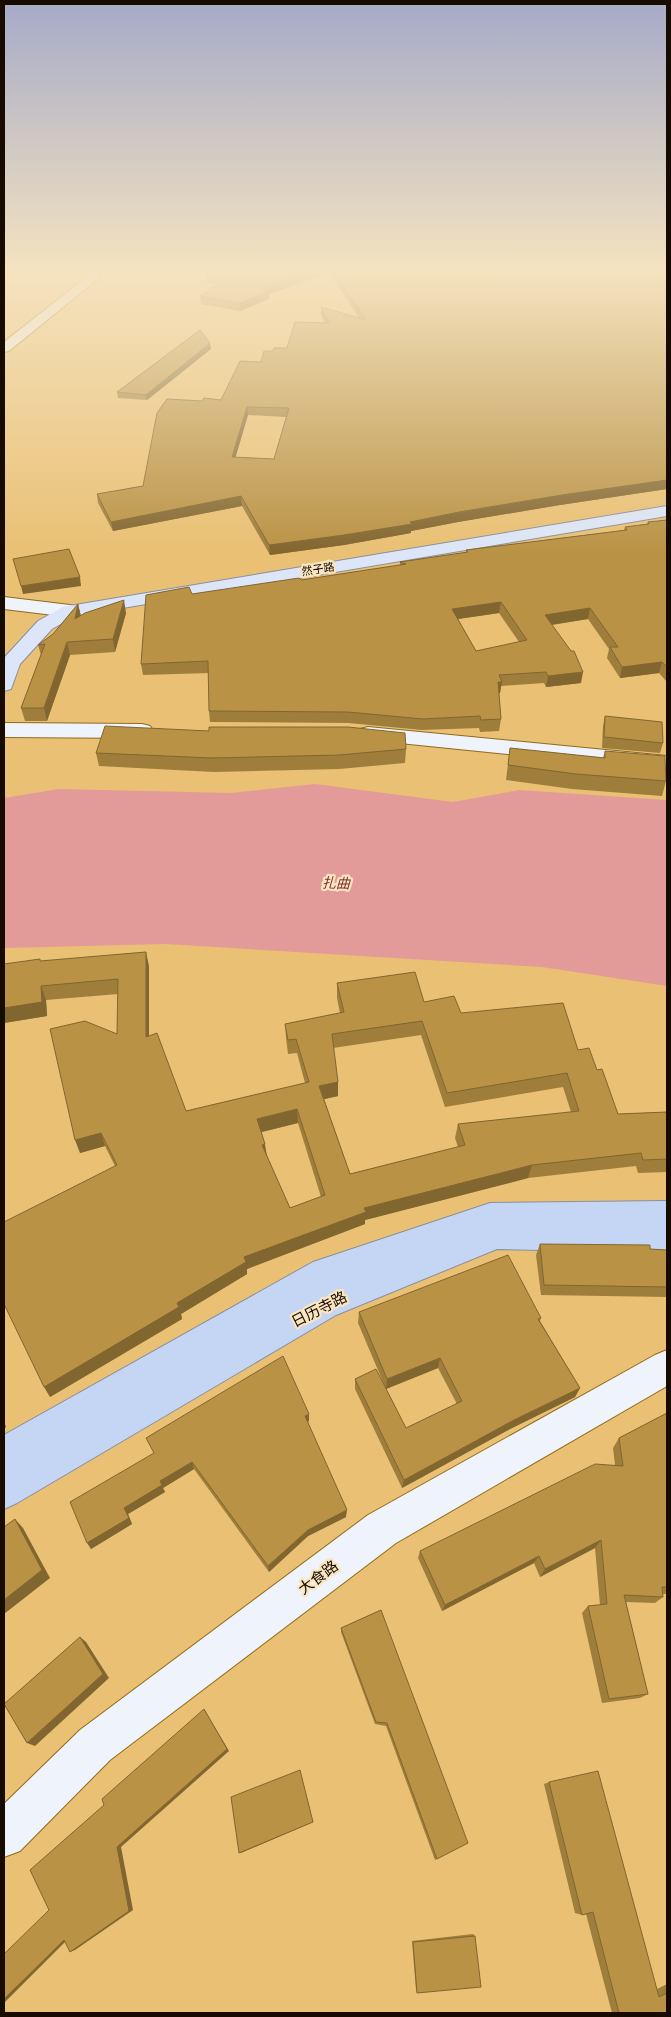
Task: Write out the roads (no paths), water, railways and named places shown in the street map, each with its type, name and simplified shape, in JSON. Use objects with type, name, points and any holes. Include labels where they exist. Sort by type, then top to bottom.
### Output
[{"type":"highway","name":"日历寺路","points":[[4,1455],[313,1278],[490,1217],[667,1215]]},
{"type":"highway","name":"日历寺路","points":[[4,1490],[324,1304],[496,1234],[667,1238]]},
{"type":"main road","name":"然子路","points":[[4,685],[10,663],[45,625],[70,611],[667,511]]},
{"type":"street","points":[[4,603],[70,611]]},
{"type":"street","points":[[4,730],[161,731]]},
{"type":"street","points":[[348,732],[667,763]]},
{"type":"street","name":"大食路","points":[[4,1835],[95,1745],[382,1529],[667,1367]]},
{"type":"water","name":"扎曲","points":[[315,784],[453,802],[519,790],[667,800],[667,986],[542,967],[166,944],[4,948],[4,798],[59,789],[231,793]]}]
